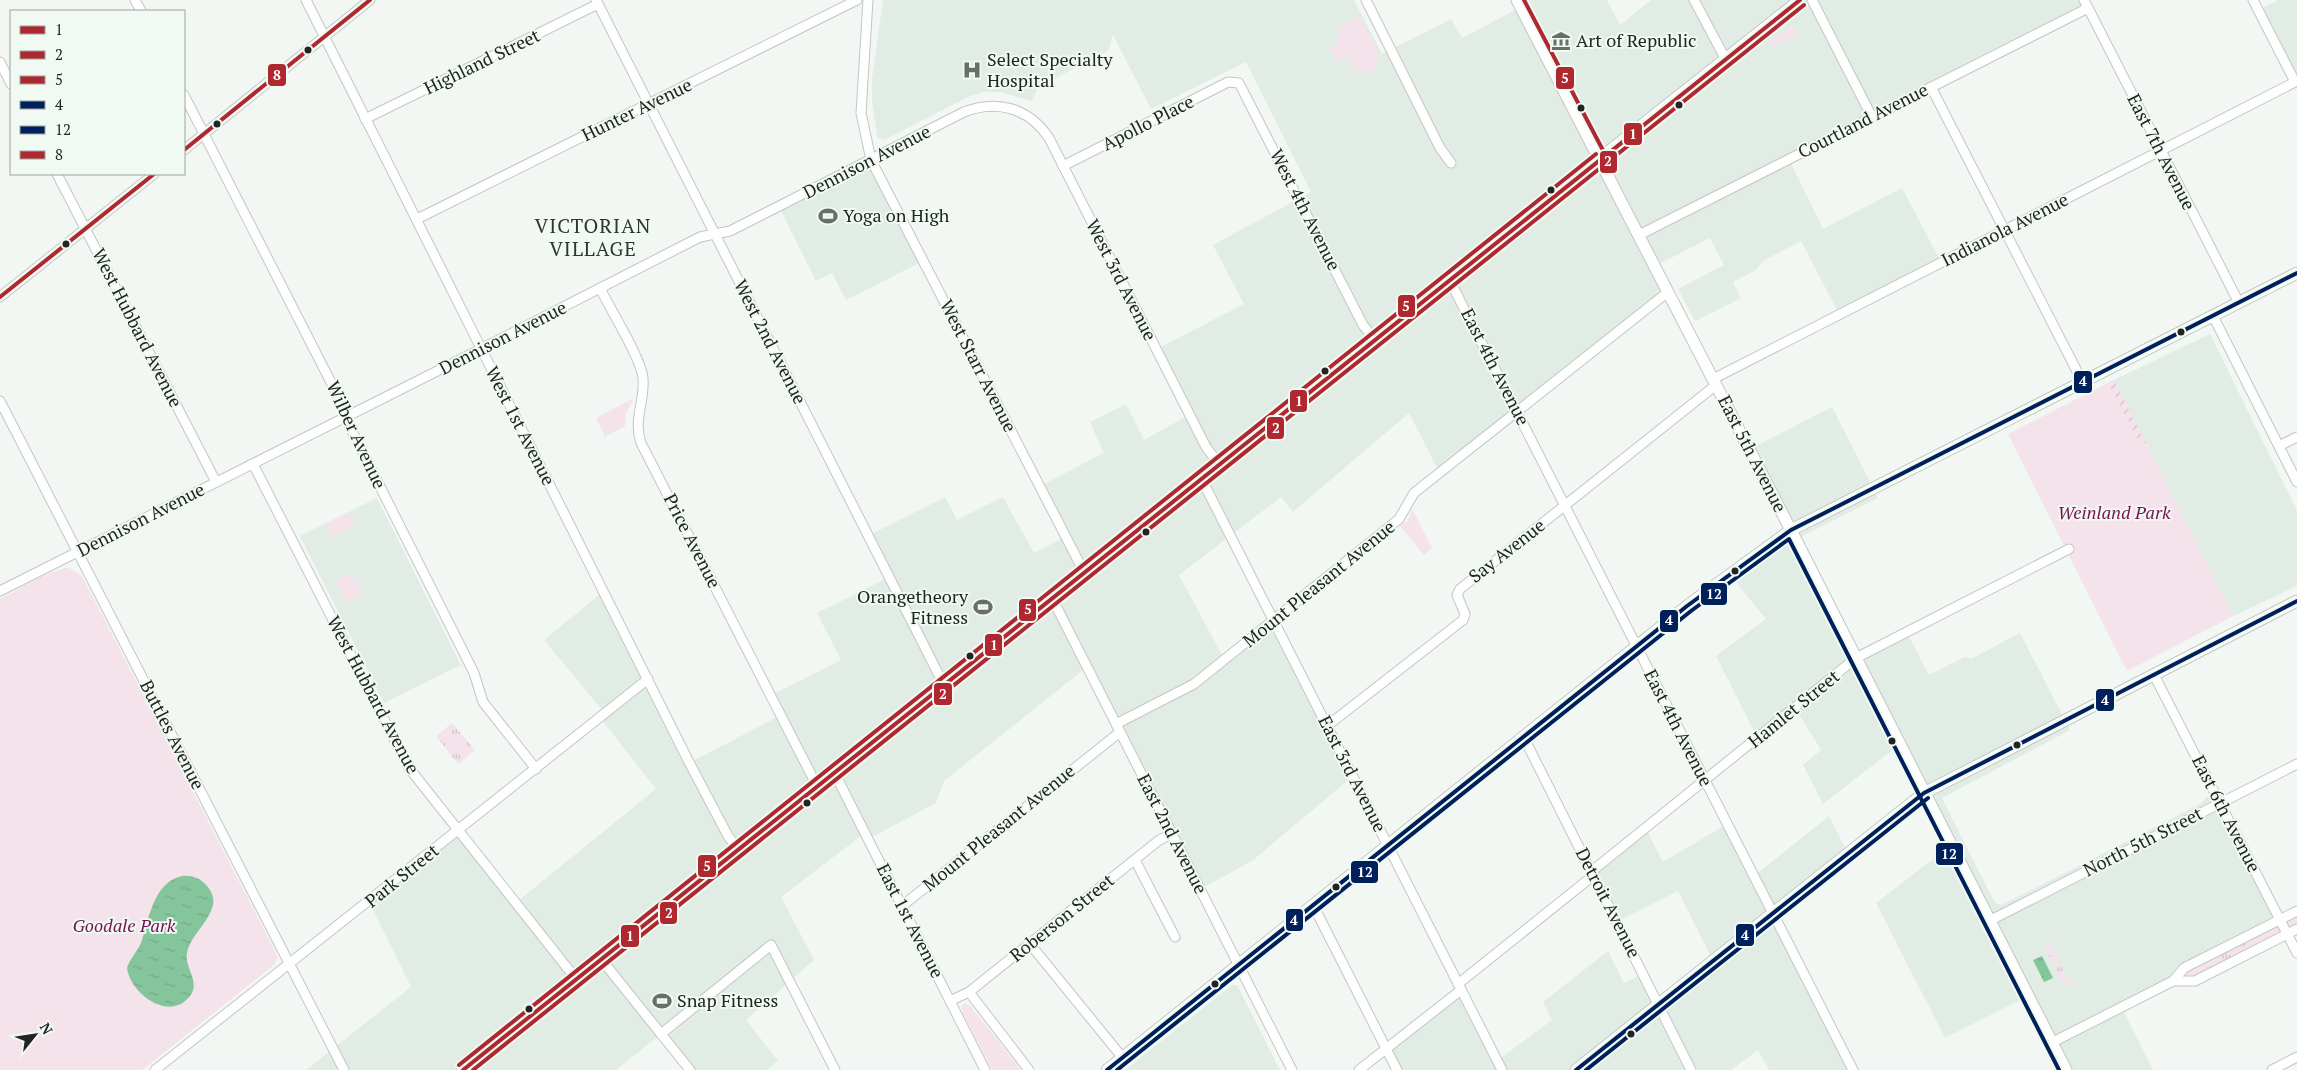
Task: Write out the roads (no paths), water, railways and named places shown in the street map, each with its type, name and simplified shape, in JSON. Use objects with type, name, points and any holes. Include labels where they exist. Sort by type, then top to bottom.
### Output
[{"type":"main road","name":"East 5th Avenue","points":[[1517,0],[1791,530],[2066,1070]]},
{"type":"main road","points":[[470,1068],[576,979],[1800,0]]},
{"type":"main road","points":[[1107,1070],[1687,606],[1791,530],[2297,273]]},
{"type":"main road","points":[[1576,1070],[1924,793],[2297,601]]},
{"type":"street","name":"West 1st Avenue","points":[[306,0],[648,679],[726,832],[738,849]]},
{"type":"street","points":[[185,149],[370,0]]},
{"type":"street","name":"Hunter Avenue","points":[[417,219],[857,0]]},
{"type":"street","points":[[868,0],[861,113],[871,160]]},
{"type":"street","points":[[1366,0],[1440,148],[1451,162]]},
{"type":"street","points":[[1694,0],[1726,60]]},
{"type":"street","points":[[1812,0],[1872,117]]},
{"type":"street","points":[[2253,0],[2296,81]]},
{"type":"street","name":"West 2nd Avenue","points":[[597,2],[944,685]]},
{"type":"street","name":"Highland Street","points":[[366,119],[597,2]]},
{"type":"street","name":"Courtland Avenue","points":[[1639,235],[1931,87],[2086,4]]},
{"type":"street","name":"East 7th Avenue","points":[[2086,4],[2239,303]]},
{"type":"street","points":[[0,62],[10,82]]},
{"type":"street","name":"Indianola Avenue","points":[[1714,382],[2004,230],[2296,81]]},
{"type":"street","name":"Apollo Place","points":[[1063,166],[1228,82],[1235,82]]},
{"type":"street","name":"West 4th Avenue","points":[[1235,82],[1242,87],[1363,325],[1374,340]]},
{"type":"street","points":[[1931,87],[2083,383]]},
{"type":"street","name":"Wilber Avenue","points":[[185,97],[316,351],[346,416],[474,673],[483,702],[536,769]]},
{"type":"street","name":"Dennison Avenue","points":[[0,591],[700,237],[730,231],[975,108],[990,105],[1011,108]]},
{"type":"street","name":"West 3rd Avenue","points":[[1011,108],[1028,116],[1042,129],[1063,166],[1206,447],[1219,464]]},
{"type":"street","name":"West Starr Avenue","points":[[871,160],[1084,572]]},
{"type":"street","name":"West Hubbard Avenue","points":[[59,175],[216,482]]},
{"type":"street","points":[[0,297],[153,175]]},
{"type":"street","name":"East 4th Avenue","points":[[1450,279],[1852,1070]]},
{"type":"street","name":"Price Avenue","points":[[600,288],[637,360],[643,378],[637,432],[817,786]]},
{"type":"street","name":"Mount Pleasant Avenue","points":[[902,906],[1118,728],[1194,684],[1274,621],[1399,519],[1414,493],[1668,292]]},
{"type":"street","points":[[2213,316],[2297,482]]},
{"type":"street","name":"Say Avenue","points":[[1327,726],[1463,620],[1465,614],[1457,595],[1460,589],[1566,506],[1714,382]]},
{"type":"street","name":"Buttles Avenue","points":[[0,401],[344,1070]]},
{"type":"street","points":[[2279,446],[2297,437]]},
{"type":"street","name":"West Hubbard Avenue","points":[[253,464],[401,754],[576,979]]},
{"type":"street","name":"East 3rd Avenue","points":[[1201,478],[1502,1070]]},
{"type":"street","name":"Hamlet Street","points":[[1359,1070],[1705,780],[1856,658],[2069,550]]},
{"type":"street","name":"East 2nd Avenue","points":[[1052,598],[1292,1070]]},
{"type":"street","name":"East 6th Avenue","points":[[2154,675],[2297,953]]},
{"type":"street","name":"Park Street","points":[[155,1070],[648,679]]},
{"type":"street","name":"Detroit Avenue","points":[[1523,736],[1691,1070]]},
{"type":"street","name":"North 5th Street","points":[[1989,921],[2297,764]]},
{"type":"street","name":"East 1st Avenue","points":[[834,772],[985,1070]]},
{"type":"street","name":"Roberson Street","points":[[950,1000],[969,992],[1134,860],[1172,833]]},
{"type":"street","points":[[1134,860],[1175,937]]},
{"type":"street","points":[[1313,905],[1397,1070]]},
{"type":"street","points":[[2051,1043],[2173,981],[2184,968],[2297,911]]},
{"type":"street","points":[[2173,981],[2195,981],[2297,929]]},
{"type":"street","points":[[1030,944],[1122,1057]]},
{"type":"street","points":[[661,1034],[771,945],[835,1070]]},
{"type":"street","points":[[601,959],[690,1070]]},
{"type":"street","points":[[969,992],[1030,1070]]},
{"type":"street","points":[[2272,1070],[2297,1057]]},
{"type":"water","points":[[182,876],[201,880],[212,894],[213,903],[207,919],[190,944],[187,953],[194,985],[193,990],[190,996],[181,1004],[172,1007],[162,1006],[143,995],[135,987],[127,968],[141,944],[150,912],[159,893],[165,885]]},
{"type":"water","points":[[2042,956],[2053,978],[2044,982],[2033,960]]},
{"type":"place","name":"Art of Republic","points":[[1561,41]]},
{"type":"place","name":"Select Specialty Hospital","points":[[972,70]]},
{"type":"place","name":"Yoga on High","points":[[828,216]]},
{"type":"place","name":"Orangetheory Fitness","points":[[983,607]]},
{"type":"place","name":"Snap Fitness","points":[[662,1001]]},
{"type":"district","name":"VICTORIAN VILLAGE","points":[[593,238]]},
{"type":"park label","name":"Weinland Park","points":[[2114,513]]},
{"type":"park label","name":"Goodale Park","points":[[124,926]]}]
